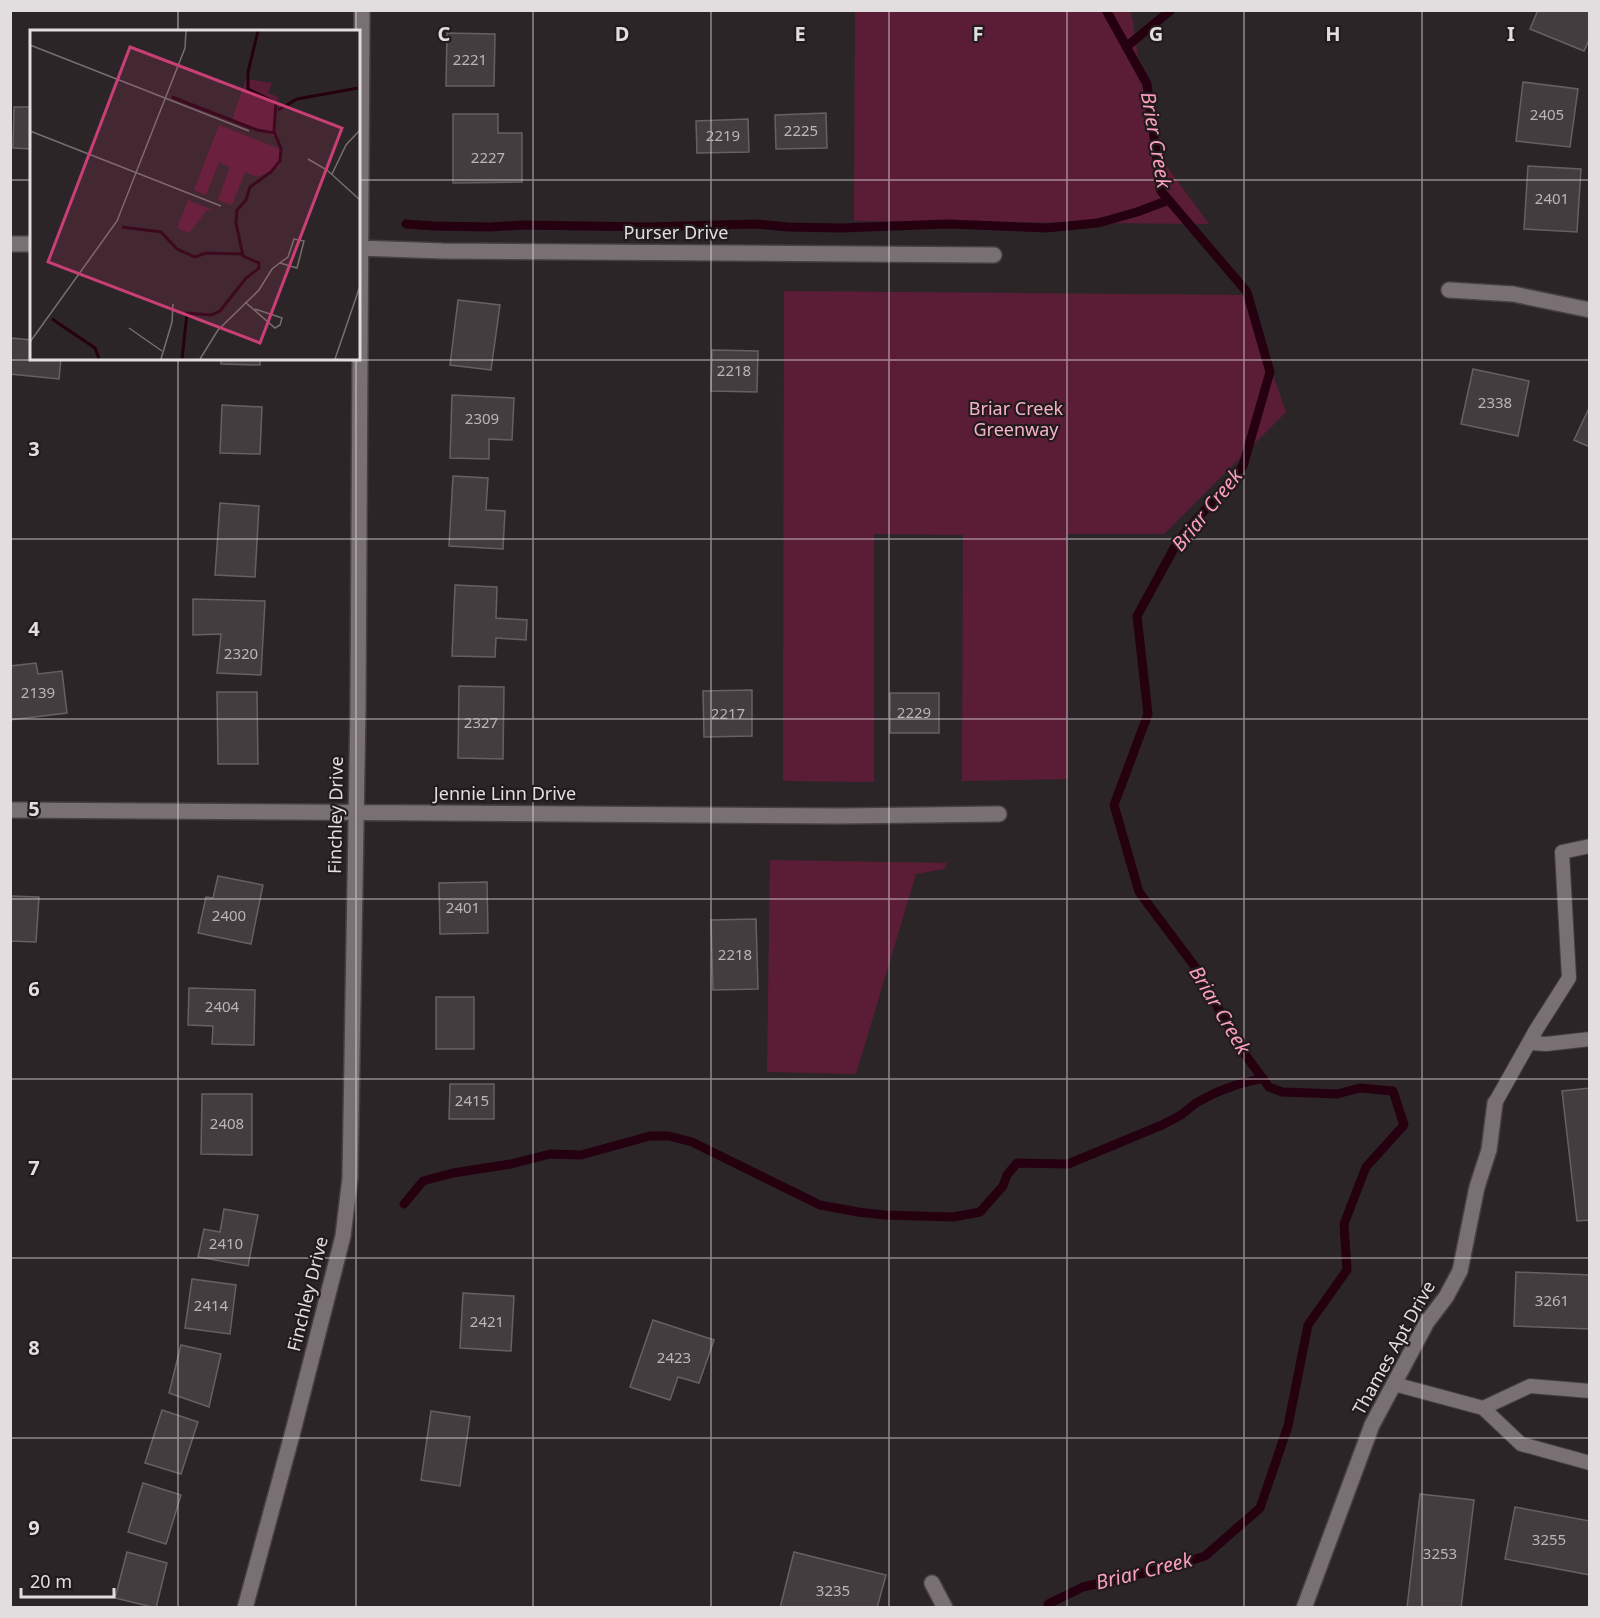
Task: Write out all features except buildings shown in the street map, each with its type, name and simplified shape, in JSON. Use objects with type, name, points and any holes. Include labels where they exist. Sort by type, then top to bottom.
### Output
[{"type":"street","name":"Finchley Drive","points":[[360,248],[362,10]]},
{"type":"street","points":[[10,244],[30,244]]},
{"type":"street","name":"Purser Drive","points":[[360,248],[467,251],[994,255]]},
{"type":"street","points":[[1449,290],[1513,294],[1590,310]]},
{"type":"street","name":"Finchley Drive","points":[[245,1608],[343,1236],[350,1178],[358,708],[360,360]]},
{"type":"street","name":"Jennie Linn Drive","points":[[10,810],[841,816],[999,813]]},
{"type":"street","name":"Thames Apt Drive","points":[[1304,1608],[1372,1425],[1427,1322],[1446,1297],[1460,1271],[1477,1187],[1489,1150],[1495,1103]]},
{"type":"street","points":[[932,1583],[945,1608]]},
{"type":"lane","points":[[1495,1103],[1569,978],[1562,852],[1590,846]]},
{"type":"lane","points":[[1530,1043],[1546,1044],[1590,1039]]},
{"type":"lane","points":[[1394,1384],[1483,1408],[1521,1444],[1590,1463]]},
{"type":"lane","points":[[1483,1408],[1530,1386],[1590,1391]]},
{"type":"green space","points":[[855,11],[1130,11],[1151,145],[1209,224],[854,221]]},
{"type":"green space","name":"Briar Creek Greenway","points":[[784,291],[1245,295],[1286,412],[1164,534],[1068,534],[1068,779],[962,781],[963,535],[874,534],[874,782],[783,781]]},
{"type":"green space","points":[[770,860],[947,863],[944,869],[916,874],[856,1074],[767,1072]]},
{"type":"waterway","name":"Briar Creek","points":[[1048,1608],[1048,1604],[1083,1587],[1174,1566],[1205,1556],[1260,1508],[1288,1426],[1308,1325],[1347,1270],[1344,1224],[1366,1167],[1404,1125],[1393,1091],[1360,1088],[1337,1094],[1282,1092],[1269,1087],[1241,1049],[1196,968],[1139,892],[1114,805],[1148,714],[1137,616],[1178,541],[1243,466],[1270,372],[1247,292],[1161,191],[1147,84],[1106,10]]},
{"type":"waterway","points":[[1126,47],[1171,10]]},
{"type":"waterway","points":[[406,224],[490,227],[756,224],[841,228],[948,224],[1046,228],[1098,223],[1169,200]]},
{"type":"waterway","points":[[404,1204],[423,1181],[453,1173],[511,1164],[550,1154],[581,1155],[650,1136],[669,1136],[692,1142],[820,1205],[884,1215],[953,1217],[980,1212],[1003,1186],[1007,1175],[1017,1163],[1068,1164],[1162,1125],[1215,1093],[1263,1078]]},
{"type":"water label","name":"Brier Creek","points":[[1156,140]]}]
